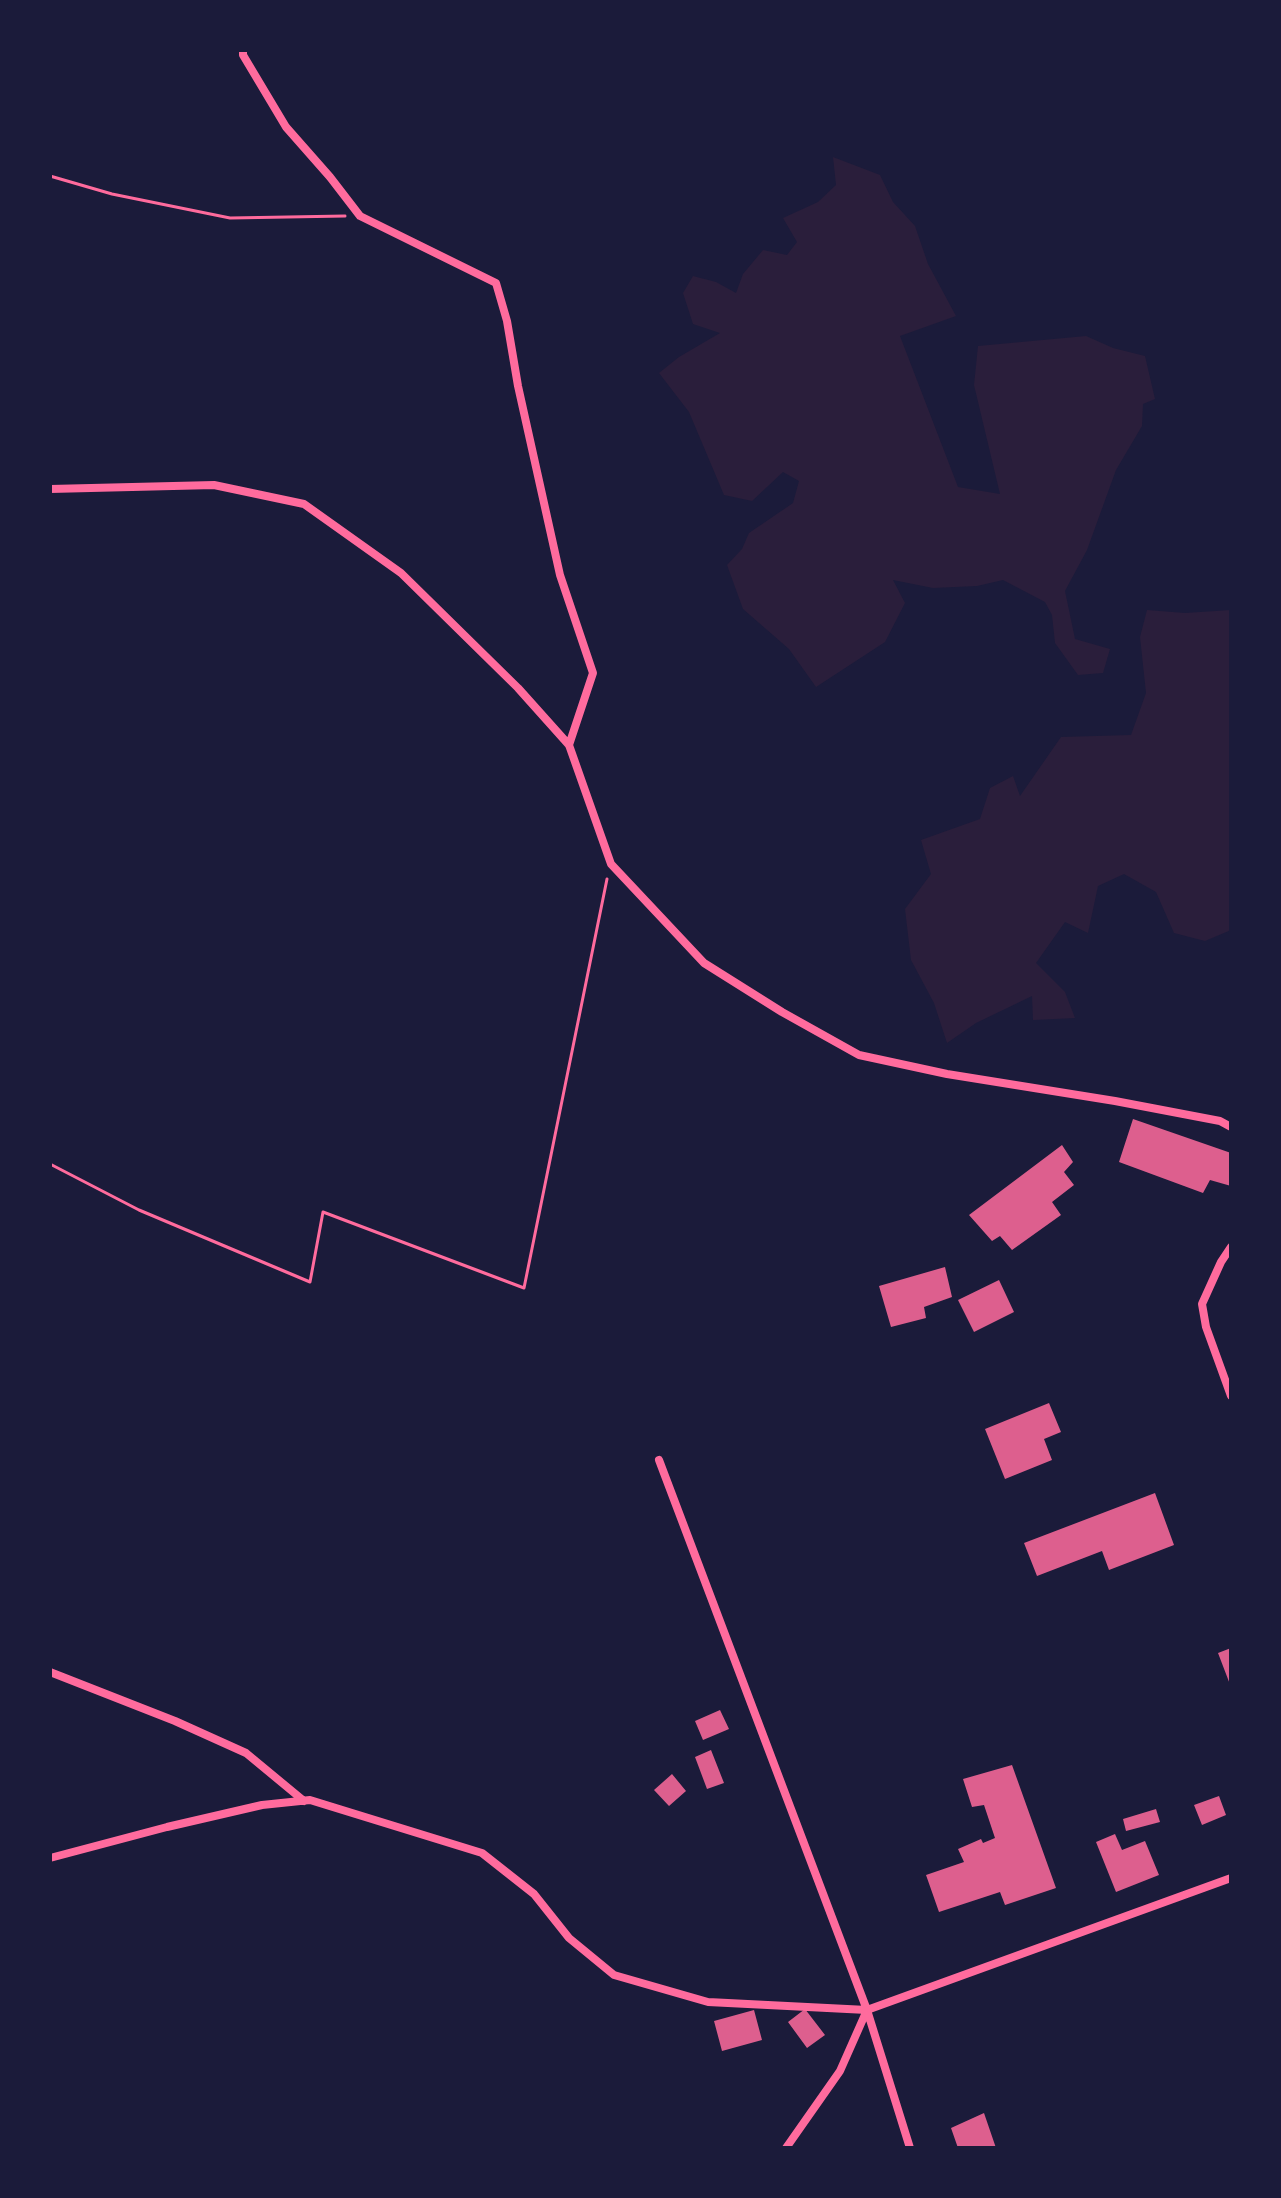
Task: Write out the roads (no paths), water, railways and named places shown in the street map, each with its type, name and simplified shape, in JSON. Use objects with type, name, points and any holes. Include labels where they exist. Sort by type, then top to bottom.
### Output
[{"type":"street","points":[[243,50],[243,55],[286,127],[360,216],[496,283],[507,321],[518,386],[560,575],[593,673],[569,745]]},
{"type":"street","points":[[50,489],[214,485],[304,504],[401,573],[518,688],[569,745],[611,864],[704,963],[859,1055],[947,1074],[1220,1121],[1231,1127]]},
{"type":"street","points":[[1231,1247],[1202,1304],[1206,1327],[1231,1396]]},
{"type":"street","points":[[659,1460],[867,2010],[910,2148]]},
{"type":"street","points":[[50,1672],[175,1721],[246,1753],[304,1801]]},
{"type":"street","points":[[50,1858],[235,1811],[310,1800],[482,1853],[534,1894],[569,1938],[614,1975],[708,2002],[867,2010],[1231,1878]]},
{"type":"street","points":[[786,2148],[840,2071],[867,2010]]}]
